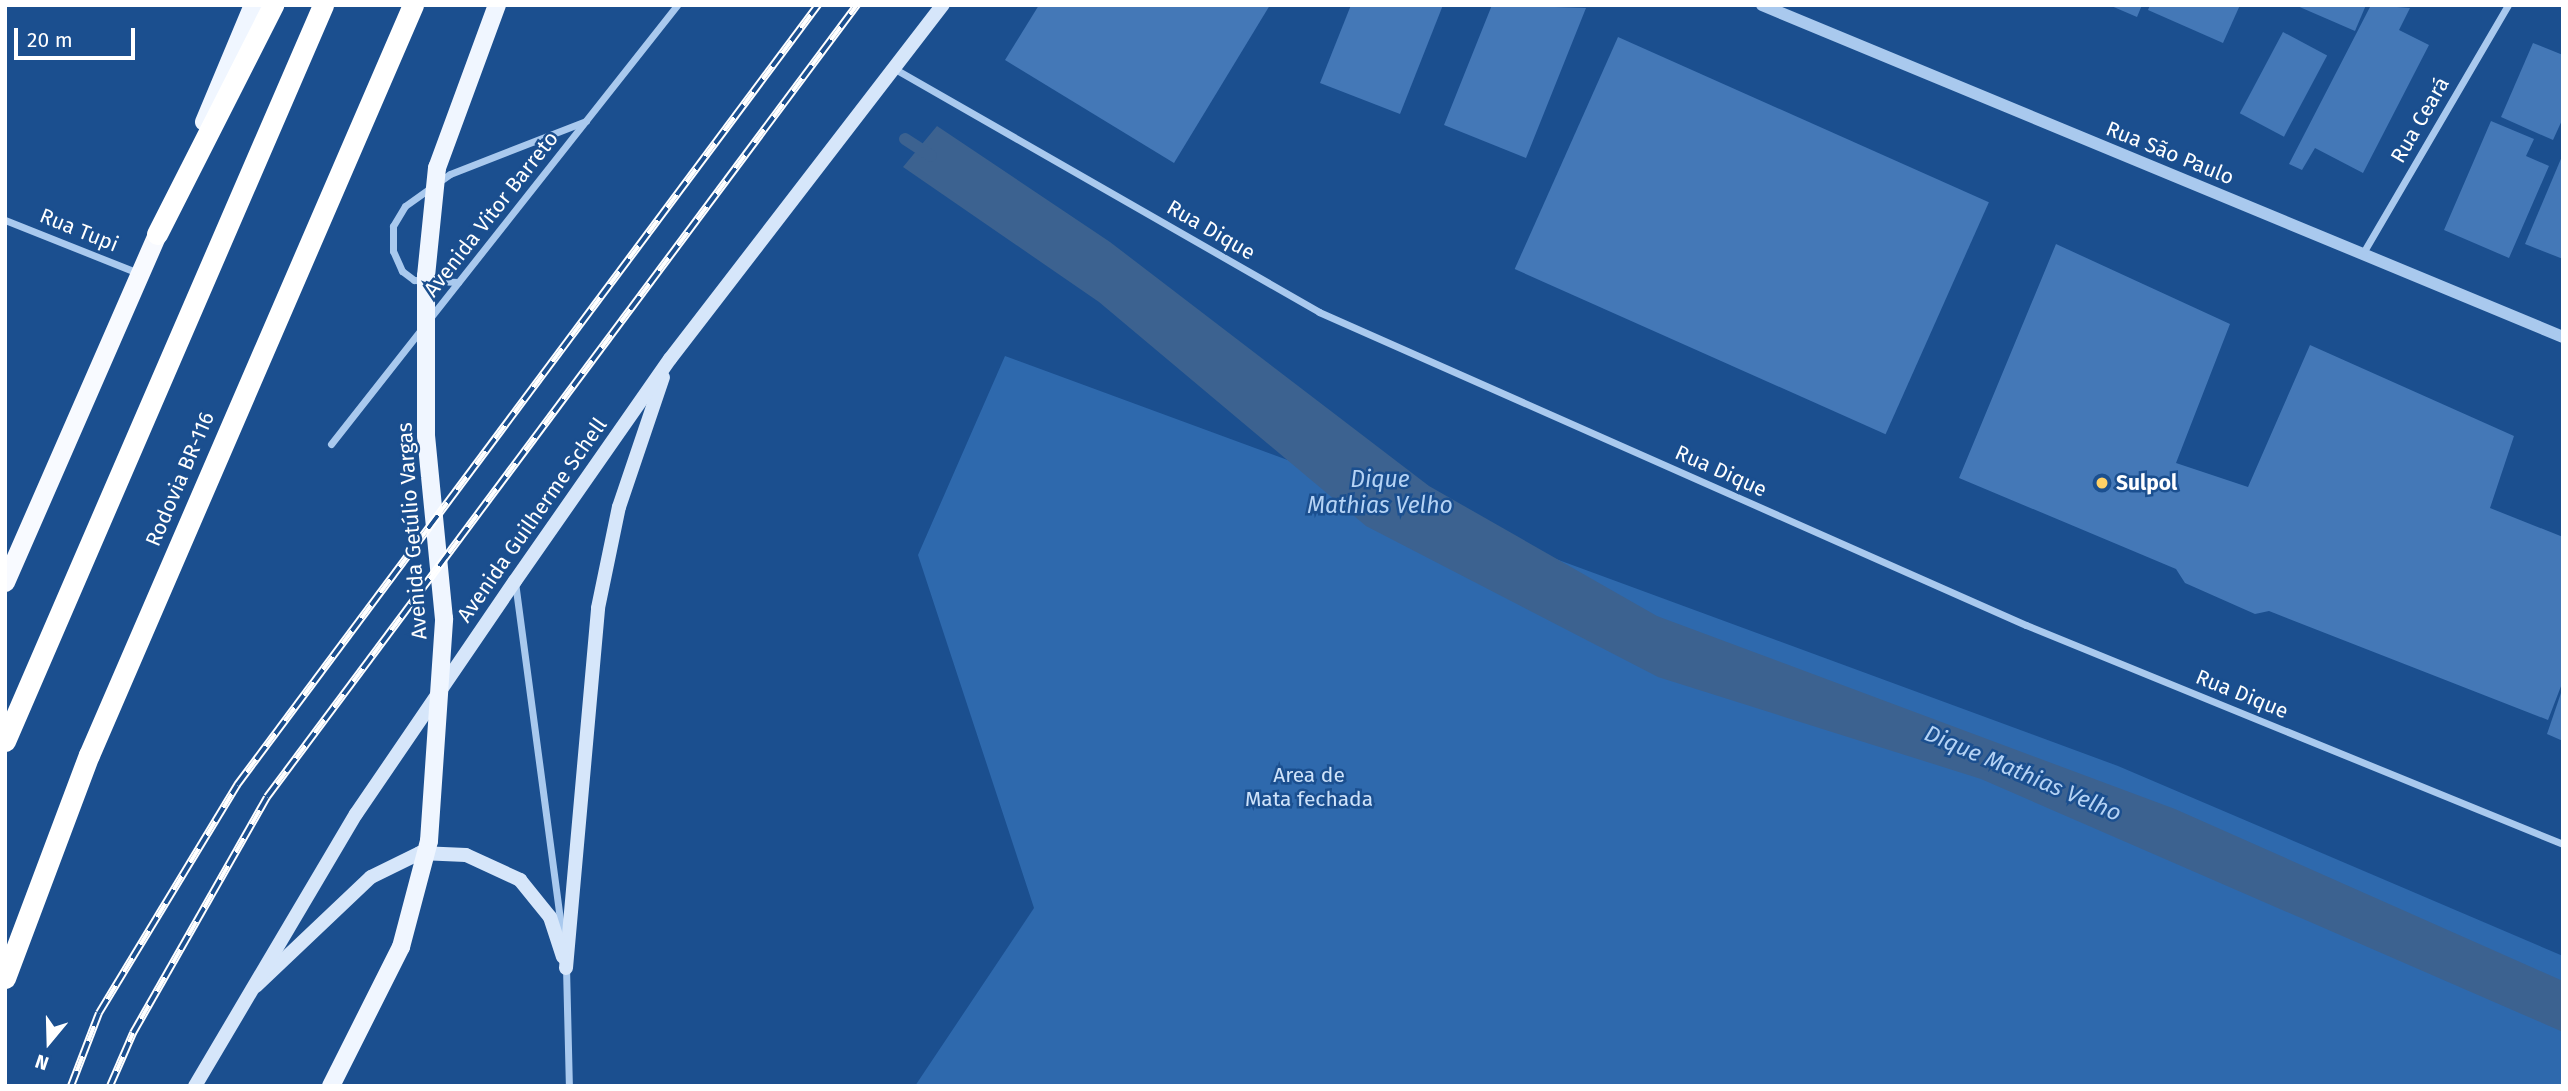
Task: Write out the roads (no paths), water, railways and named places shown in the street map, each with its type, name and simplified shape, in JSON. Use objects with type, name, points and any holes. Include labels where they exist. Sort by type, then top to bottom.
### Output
[{"type":"highway","points":[[5,582],[157,234],[273,5]]},
{"type":"highway","points":[[5,740],[323,5]]},
{"type":"highway","name":"Rodovia BR-116","points":[[5,978],[89,755],[413,5]]},
{"type":"main road","points":[[157,234],[253,5]]},
{"type":"main road","name":"Avenida Getúlio Vargas","points":[[331,1086],[401,947],[429,841],[444,619],[426,436],[426,276],[438,168],[497,5]]},
{"type":"main road","name":"Avenida Guilherme Schell","points":[[195,1086],[242,999],[356,814],[515,581],[670,359],[943,5]]},
{"type":"main road","points":[[566,968],[598,608],[619,507],[670,359]]},
{"type":"main road","points":[[242,999],[371,877],[420,853],[466,855],[520,880],[550,917],[566,968]]},
{"type":"street","name":"Avenida Vitor Barreto","points":[[331,444],[677,5]]},
{"type":"street","name":"Rua São Paulo","points":[[1762,5],[2563,337]]},
{"type":"street","name":"Rua Ceará","points":[[2363,253],[2508,5]]},
{"type":"street","name":"Rua Dique","points":[[895,69],[1319,312],[2026,625],[2563,844]]},
{"type":"street","points":[[458,282],[414,280],[402,271],[393,251],[393,226],[405,206],[450,174],[586,121]]},
{"type":"street","name":"Rua Tupi","points":[[5,220],[139,273]]},
{"type":"street","points":[[515,581],[566,968],[569,1086]]},
{"type":"water","name":"Dique Mathias Velho","points":[[937,126],[1110,242],[1429,486],[1657,616],[2175,809],[2563,981],[2563,1032],[1981,779],[1658,677],[1366,526],[1099,302],[903,167]]},
{"type":"waterway","name":"Dique Mathias Velho","points":[[905,139],[931,156]]},
{"type":"railway","points":[[71,1086],[99,1013],[237,785],[818,5]]},
{"type":"railway","points":[[110,1086],[133,1033],[267,797],[857,5]]},
{"type":"place","name":"Sulpol","points":[[2102,483]]},
{"type":"park label","name":"Area de Mata fechada","points":[[1309,787]]}]
